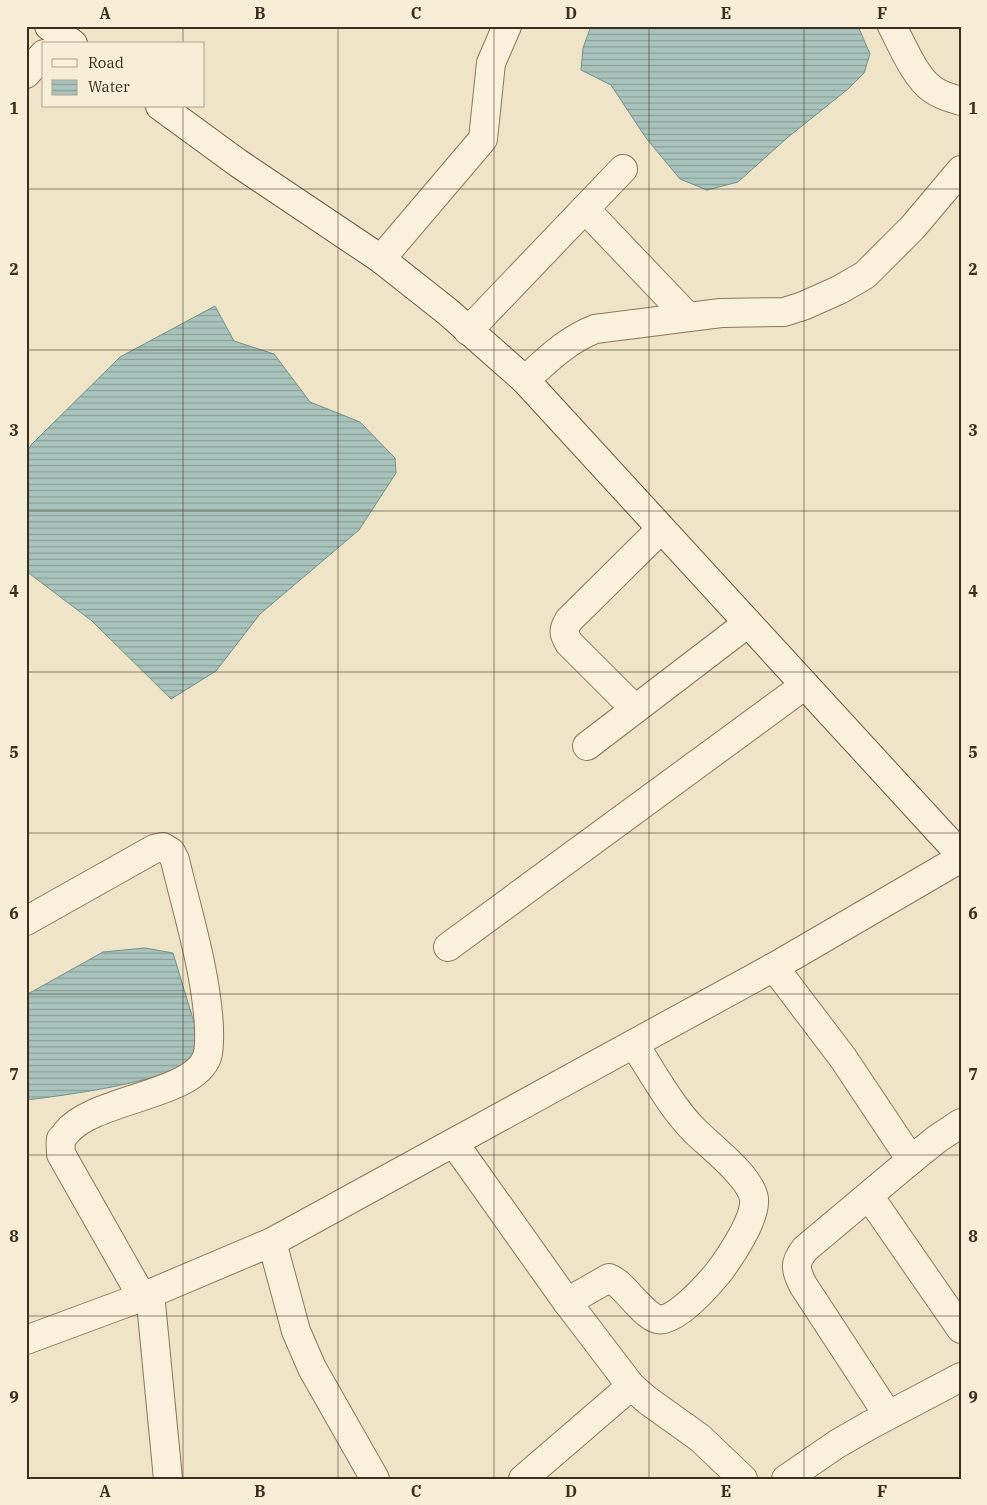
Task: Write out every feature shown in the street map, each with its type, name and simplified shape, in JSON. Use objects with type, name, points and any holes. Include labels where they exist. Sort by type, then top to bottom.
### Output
[{"type":"street","points":[[381,260],[483,139],[491,63],[507,26]]},
{"type":"street","points":[[892,26],[919,76],[930,88],[944,96],[961,102]]},
{"type":"street","points":[[26,74],[42,56]]},
{"type":"street","points":[[26,1340],[146,1295],[272,1242],[774,967],[961,856],[525,380],[448,312],[381,260],[238,163],[163,108]]},
{"type":"street","points":[[468,331],[623,168]]},
{"type":"street","points":[[525,380],[562,346],[580,335],[595,329],[740,312],[784,312],[839,290],[864,275],[888,254],[961,170]]},
{"type":"street","points":[[584,209],[688,318]]},
{"type":"street","points":[[635,709],[569,643],[564,634],[564,627],[661,529]]},
{"type":"street","points":[[587,746],[748,623]]},
{"type":"street","points":[[448,947],[805,685]]},
{"type":"street","points":[[26,921],[154,849],[163,847],[171,852],[175,860],[208,1005],[209,1044],[206,1059],[197,1071],[179,1082],[88,1115],[72,1126],[62,1139],[61,1154],[146,1295],[168,1479]]},
{"type":"street","points":[[774,967],[842,1058],[911,1160]]},
{"type":"street","points":[[567,1302],[608,1278],[620,1286],[649,1316],[659,1320],[666,1320],[689,1303],[718,1273],[745,1231],[751,1216],[754,1201],[752,1190],[744,1178],[694,1130],[679,1112],[634,1044]]},
{"type":"street","points":[[888,1415],[803,1285],[796,1271],[798,1258],[805,1248],[911,1160],[961,1123]]},
{"type":"street","points":[[454,1143],[567,1302],[631,1386],[647,1400],[700,1438],[743,1479]]},
{"type":"street","points":[[869,1196],[961,1329]]},
{"type":"street","points":[[272,1242],[296,1331],[312,1368],[375,1479]]},
{"type":"street","points":[[786,1479],[837,1444],[961,1377]]},
{"type":"street","points":[[523,1479],[631,1386]]},
{"type":"water","points":[[591,26],[858,26],[870,54],[864,73],[848,89],[787,138],[738,182],[707,190],[680,179],[646,138],[611,85],[581,70],[583,48]]},
{"type":"water","points":[[215,306],[234,341],[274,354],[310,402],[360,422],[395,458],[396,473],[359,530],[260,614],[216,671],[171,699],[92,621],[26,571],[26,454],[31,445],[120,357]]},
{"type":"water","points":[[145,948],[173,953],[200,1042],[191,1059],[161,1075],[139,1081],[113,1087],[26,1100],[26,995],[103,952]]}]
